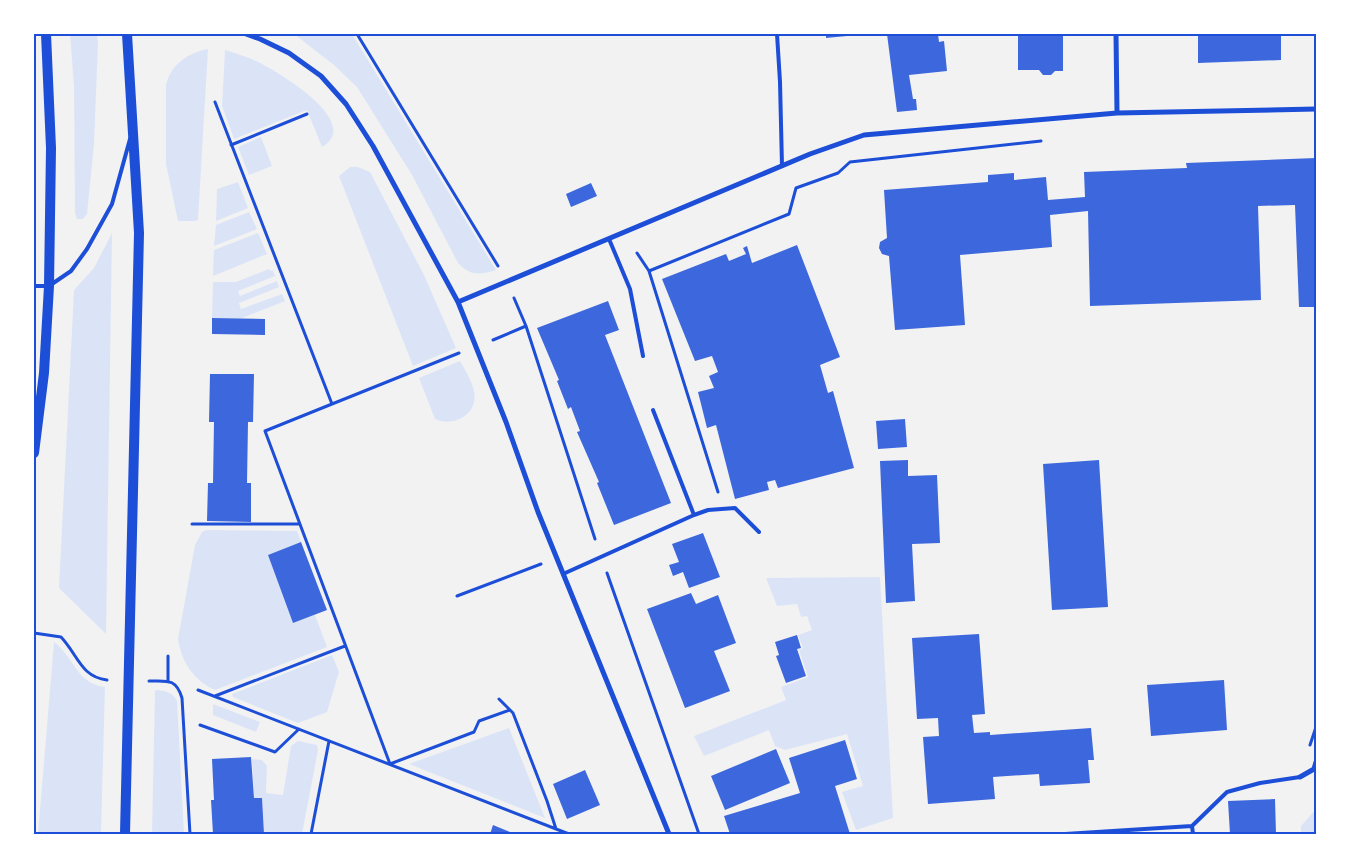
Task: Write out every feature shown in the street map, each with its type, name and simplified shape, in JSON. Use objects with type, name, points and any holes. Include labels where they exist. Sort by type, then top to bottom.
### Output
[{"type":"main road","points":[[34,452],[44,373],[49,286],[50,138],[46,34]]},
{"type":"main road","points":[[125,834],[138,233],[127,34]]},
{"type":"street","points":[[246,34],[289,53],[320,76],[346,104],[373,146],[458,302],[506,422],[538,512],[670,834]]},
{"type":"street","points":[[1116,34],[1117,113]]},
{"type":"street","points":[[458,302],[810,154],[864,135],[1117,113],[1316,109]]},
{"type":"street","points":[[1300,777],[1315,769],[1316,762]]},
{"type":"lane","points":[[777,34],[782,166]]},
{"type":"lane","points":[[34,286],[49,286],[71,271],[88,249],[112,204],[132,132]]},
{"type":"lane","points":[[608,239],[630,289],[643,356]]},
{"type":"lane","points":[[653,410],[694,515]]},
{"type":"lane","points":[[563,574],[708,510],[735,508],[759,532]]},
{"type":"lane","points":[[1065,834],[1192,826],[1227,792],[1260,783],[1300,777]]},
{"type":"lane","points":[[1192,826],[1193,834]]},
{"type":"path","points":[[357,34],[508,282],[526,326],[601,556],[700,834]]},
{"type":"path","points":[[214,102],[332,404]]},
{"type":"path","points":[[231,145],[307,114]]},
{"type":"path","points":[[649,271],[788,214],[796,188],[838,173],[850,162],[1048,140]]},
{"type":"path","points":[[390,764],[265,431],[526,326]]},
{"type":"path","points":[[374,382],[376,386]]},
{"type":"path","points":[[192,524],[300,524]]},
{"type":"path","points":[[457,596],[547,562]]},
{"type":"path","points":[[34,633],[61,637],[88,674],[95,678],[106,680]]},
{"type":"path","points":[[214,696],[345,646]]},
{"type":"path","points":[[168,656],[168,681]]},
{"type":"path","points":[[152,681],[168,681],[180,690],[183,703],[190,834]]},
{"type":"path","points":[[198,690],[569,834]]},
{"type":"path","points":[[499,699],[513,714],[556,829]]},
{"type":"path","points":[[390,764],[474,732],[479,721],[510,710]]},
{"type":"path","points":[[200,725],[275,752],[299,729]]},
{"type":"path","points":[[311,834],[329,741]]},
{"type":"shaded area","points":[[70,34],[97,34],[98,44],[94,144],[87,214],[83,219],[77,219],[75,213],[74,86]]},
{"type":"shaded area","points":[[294,34],[352,34],[496,270],[476,273],[467,270],[458,263],[412,175],[357,87],[334,65]]},
{"type":"shaded area","points":[[208,49],[198,220],[178,221],[166,164],[166,85],[176,65],[194,53]]},
{"type":"shaded area","points":[[225,50],[264,65],[296,85],[325,111],[332,124],[332,136],[322,147],[307,110],[234,139],[222,106]]},
{"type":"shaded area","points":[[261,137],[272,166],[249,175],[238,147]]},
{"type":"shaded area","points":[[350,167],[358,167],[370,172],[424,275],[456,348],[413,366],[339,176]]},
{"type":"shaded area","points":[[238,182],[248,208],[216,221],[217,189]]},
{"type":"shaded area","points":[[249,212],[257,229],[214,246],[216,225]]},
{"type":"shaded area","points":[[112,233],[106,634],[59,588],[74,290],[94,268]]},
{"type":"shaded area","points":[[258,233],[267,254],[213,276],[214,250]]},
{"type":"shaded area","points":[[269,269],[273,270],[275,276],[238,291],[240,296],[277,281],[279,287],[239,303],[241,309],[282,294],[285,301],[242,318],[212,318],[213,282],[236,282]]},
{"type":"shaded area","points":[[460,361],[473,387],[475,399],[473,406],[469,412],[457,420],[450,422],[435,419],[419,378]]},
{"type":"shaded area","points":[[206,530],[297,531],[301,542],[268,555],[293,623],[315,615],[327,647],[215,690],[195,676],[185,662],[178,639],[195,545],[202,532]]},
{"type":"shaded area","points":[[880,577],[893,818],[856,830],[842,792],[863,786],[847,734],[785,750],[775,746],[769,730],[704,756],[694,736],[786,700],[781,687],[808,677],[799,650],[803,648],[798,635],[812,630],[807,616],[801,617],[797,604],[777,606],[766,578]]},
{"type":"shaded area","points":[[54,642],[88,681],[105,687],[101,834],[38,834]]},
{"type":"shaded area","points":[[332,655],[339,672],[327,712],[298,723],[233,697],[232,694]]},
{"type":"shaded area","points":[[155,690],[170,693],[177,701],[184,834],[152,834]]},
{"type":"shaded area","points":[[213,704],[260,722],[256,732],[213,715]]},
{"type":"shaded area","points":[[509,728],[545,818],[409,764]]},
{"type":"shaded area","points":[[298,741],[317,745],[318,750],[302,834],[264,834],[262,798],[254,798],[252,759],[262,760],[267,766],[266,793],[283,795],[291,746]]},
{"type":"shaded area","points":[[1316,809],[1316,834],[1301,834],[1301,826]]},
{"type":"building","points":[[826,34],[847,34],[847,36],[826,38]]},
{"type":"building","points":[[887,34],[938,34],[939,42],[944,41],[947,71],[909,75],[917,110],[897,112]]},
{"type":"building","points":[[1018,34],[1063,34],[1063,71],[1055,71],[1051,75],[1043,75],[1039,70],[1018,70]]},
{"type":"building","points":[[1176,34],[1281,34],[1281,60],[1198,63],[1198,36],[1176,36]]},
{"type":"building","points":[[1316,158],[1316,307],[1299,307],[1295,205],[1258,206],[1261,300],[1090,306],[1088,211],[1050,215],[1052,247],[960,255],[965,325],[895,330],[889,256],[882,254],[879,248],[880,242],[887,238],[884,190],[988,182],[988,175],[1014,173],[1014,180],[1046,177],[1048,200],[1085,197],[1084,172],[1187,168],[1186,163]]},
{"type":"building","points":[[591,183],[597,196],[571,207],[566,194]]},
{"type":"building","points":[[797,245],[840,357],[820,365],[828,393],[833,391],[854,468],[778,488],[775,480],[767,482],[769,490],[735,499],[716,425],[707,428],[698,392],[714,388],[709,376],[718,372],[712,356],[695,361],[662,279],[726,254],[729,261],[746,254],[743,248],[747,246],[752,263]]},
{"type":"building","points":[[608,301],[619,330],[605,335],[671,503],[614,525],[597,483],[599,482],[577,432],[580,431],[571,407],[568,409],[557,381],[559,380],[537,328]]},
{"type":"building","points":[[212,318],[265,319],[265,335],[212,334]]},
{"type":"building","points":[[210,374],[254,374],[253,422],[248,422],[247,483],[251,483],[251,522],[207,521],[208,483],[213,483],[214,422],[209,422]]},
{"type":"building","points":[[905,419],[907,447],[878,449],[876,421]]},
{"type":"building","points":[[908,460],[908,476],[937,475],[940,543],[912,544],[915,601],[886,603],[880,461]]},
{"type":"building","points":[[1099,460],[1108,607],[1052,610],[1043,464]]},
{"type":"building","points":[[703,533],[720,577],[689,588],[683,572],[673,576],[669,565],[679,562],[672,544]]},
{"type":"building","points":[[301,542],[327,610],[293,623],[268,555]]},
{"type":"building","points":[[691,593],[696,604],[718,595],[736,643],[714,651],[730,691],[685,708],[647,609]]},
{"type":"building","points":[[979,634],[985,714],[972,715],[974,733],[990,732],[990,735],[1091,728],[1094,760],[1088,760],[1090,783],[1040,786],[1039,774],[993,777],[995,799],[928,804],[923,737],[939,736],[938,718],[917,719],[912,638]]},
{"type":"building","points":[[797,635],[801,648],[797,649],[806,676],[786,683],[776,656],[779,655],[775,642]]},
{"type":"building","points":[[1224,680],[1227,730],[1151,736],[1147,685]]},
{"type":"building","points":[[845,740],[857,779],[835,786],[850,834],[730,834],[724,816],[800,793],[789,758]]},
{"type":"building","points":[[776,749],[790,783],[725,810],[711,776]]},
{"type":"building","points":[[251,757],[254,798],[262,798],[264,834],[213,834],[211,800],[214,800],[212,759]]},
{"type":"building","points":[[585,770],[600,805],[567,819],[553,784]]},
{"type":"building","points":[[1275,799],[1276,834],[1230,834],[1228,801]]},
{"type":"building","points":[[493,825],[515,834],[490,834]]}]
